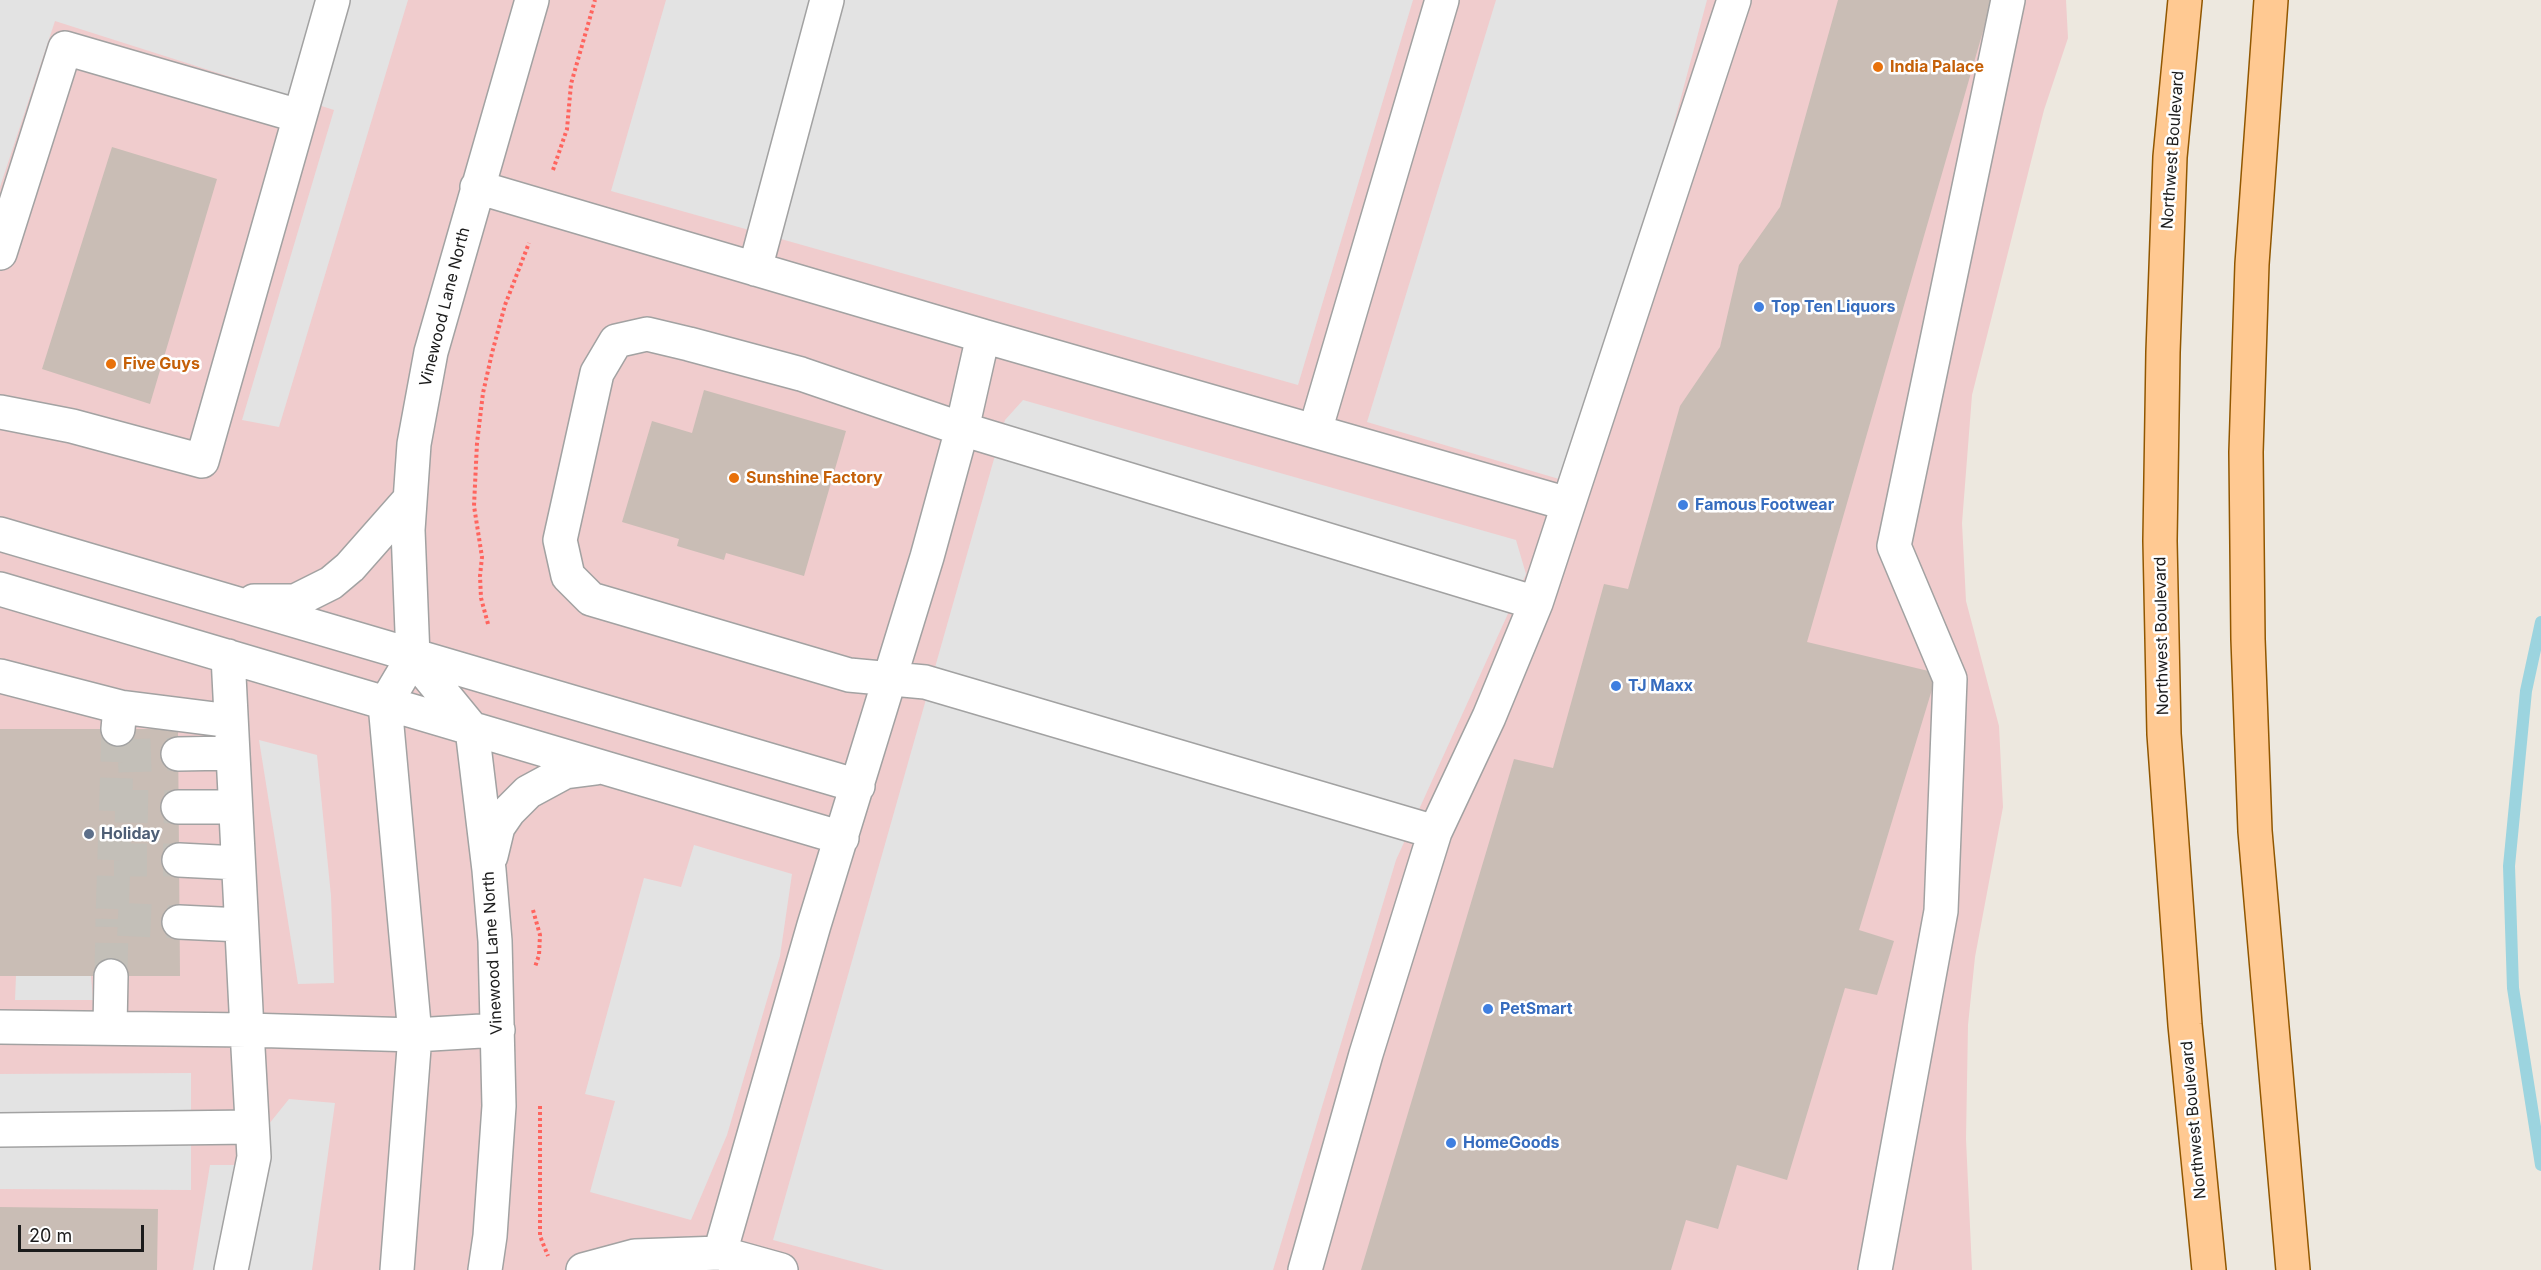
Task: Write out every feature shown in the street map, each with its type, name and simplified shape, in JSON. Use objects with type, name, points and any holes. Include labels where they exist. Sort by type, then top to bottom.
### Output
[{"type":"main road","name":"Northwest Boulevard","points":[[2185,0],[2170,157],[2163,352],[2160,541],[2163,711],[2185,1025],[2209,1270]]},
{"type":"main road","points":[[2271,0],[2252,264],[2246,452],[2248,639],[2256,831],[2293,1270]]},
{"type":"street","points":[[0,412],[72,426],[202,461],[333,0]]},
{"type":"street","name":"Vinewood Lane North","points":[[413,657],[408,530],[414,444],[431,352],[532,0]]},
{"type":"street","points":[[755,269],[827,0]]},
{"type":"street","points":[[1315,431],[1442,0]]},
{"type":"street","points":[[1305,1270],[1363,1065],[1435,832],[1489,717],[1536,603],[1734,0]]},
{"type":"street","points":[[1875,1270],[1941,911],[1950,679],[1894,546],[2008,0]]},
{"type":"street","points":[[0,253],[65,48],[299,116]]},
{"type":"street","points":[[477,187],[983,336],[1568,504]]},
{"type":"street","points":[[1435,832],[936,686],[849,675],[591,599],[568,576],[560,540],[597,373],[616,341],[647,334],[801,374],[962,429],[1536,603]]},
{"type":"street","points":[[720,1253],[814,925],[927,557],[962,429],[983,336]]},
{"type":"street","points":[[203,594],[278,602],[295,600],[313,593],[331,583],[350,567],[410,499]]},
{"type":"street","points":[[0,534],[858,786]]},
{"type":"street","points":[[0,589],[842,838]]},
{"type":"street","points":[[228,656],[254,1157],[231,1270]]},
{"type":"street","points":[[397,1270],[415,1035],[385,704],[413,657]]},
{"type":"street","points":[[413,657],[472,729]]},
{"type":"street","points":[[0,676],[119,718],[231,721]]},
{"type":"street","name":"Vinewood Lane North","points":[[472,729],[493,907],[498,1030],[499,1106],[490,1236],[484,1270]]},
{"type":"street","points":[[178,754],[232,753]]},
{"type":"street","points":[[489,870],[498,827],[509,811],[528,792],[565,772],[605,768]]},
{"type":"street","points":[[178,807],[235,807]]},
{"type":"street","points":[[179,860],[238,863]]},
{"type":"street","points":[[179,922],[242,925]]},
{"type":"street","points":[[110,1028],[111,976]]},
{"type":"street","points":[[0,1027],[415,1035],[498,1030]]},
{"type":"street","points":[[0,1130],[252,1127]]},
{"type":"street","points":[[582,1270],[635,1256],[720,1253],[781,1270]]},
{"type":"path","points":[[488,624],[481,598],[482,557],[474,506],[477,443],[483,393],[505,305],[526,251],[567,129],[571,84],[595,0]]},
{"type":"shaded area","points":[[0,0],[2066,0],[2068,38],[2044,110],[1972,395],[1962,523],[1966,601],[1999,726],[2003,807],[1975,957],[1968,1025],[1966,1139],[1972,1270],[0,1270]]},
{"type":"shaded area","points":[[0,0],[408,0],[279,427],[242,420],[334,110],[55,21],[0,187]]},
{"type":"shaded area","points":[[666,0],[1413,0],[1298,385],[611,191]]},
{"type":"shaded area","points":[[1496,0],[1707,0],[1649,217],[1604,362],[1559,479],[1367,422]]},
{"type":"shaded area","points":[[1023,400],[1516,540],[1526,574],[1396,860],[1273,1270],[884,1270],[773,1240],[1005,420]]},
{"type":"shaded area","points":[[259,740],[317,755],[331,896],[334,983],[298,984]]},
{"type":"shaded area","points":[[694,845],[792,874],[780,956],[727,1135],[691,1220],[590,1192],[615,1101],[585,1094],[644,878],[681,887]]},
{"type":"shaded area","points":[[16,976],[91,976],[93,1000],[15,1000]]},
{"type":"shaded area","points":[[191,1073],[191,1190],[0,1189],[0,1074]]},
{"type":"shaded area","points":[[289,1099],[335,1103],[312,1270],[193,1270],[210,1165],[236,1165]]},
{"type":"building","points":[[1838,0],[1992,0],[1807,642],[1937,673],[1859,930],[1894,941],[1877,995],[1845,988],[1787,1180],[1737,1165],[1718,1229],[1686,1220],[1671,1270],[1361,1270],[1514,759],[1553,768],[1604,584],[1628,589],[1680,406],[1720,347],[1739,265],[1780,207]]},
{"type":"building","points":[[112,147],[217,179],[150,404],[42,369]]},
{"type":"building","name":"Sunshine Factory","points":[[704,390],[846,431],[804,576],[726,553],[724,560],[677,546],[679,539],[622,522],[652,421],[692,433]]},
{"type":"building","name":"Holiday","points":[[0,729],[178,729],[180,976],[0,976]]},
{"type":"building","points":[[0,1207],[158,1209],[157,1270],[0,1270]]},
{"type":"waterway","points":[[2541,622],[2526,691],[2509,866],[2513,988],[2541,1165]]},
{"type":"tunnel","points":[[118,729],[112,919],[179,922]]},
{"type":"tunnel","points":[[118,756],[178,754]]},
{"type":"tunnel","points":[[115,806],[178,807]]},
{"type":"tunnel","points":[[114,860],[179,860]]},
{"type":"tunnel","points":[[111,976],[112,919]]},
{"type":"place","name":"India Palace","points":[[1878,67]]},
{"type":"place","name":"Top Ten Liquors","points":[[1759,307]]},
{"type":"place","name":"Five Guys","points":[[111,364]]},
{"type":"place","name":"Sunshine Factory","points":[[734,478]]},
{"type":"place","name":"Famous Footwear","points":[[1683,505]]},
{"type":"place","name":"TJ Maxx","points":[[1616,686]]},
{"type":"place","name":"Holiday","points":[[89,834]]},
{"type":"place","name":"PetSmart","points":[[1488,1009]]},
{"type":"place","name":"HomeGoods","points":[[1451,1143]]}]
